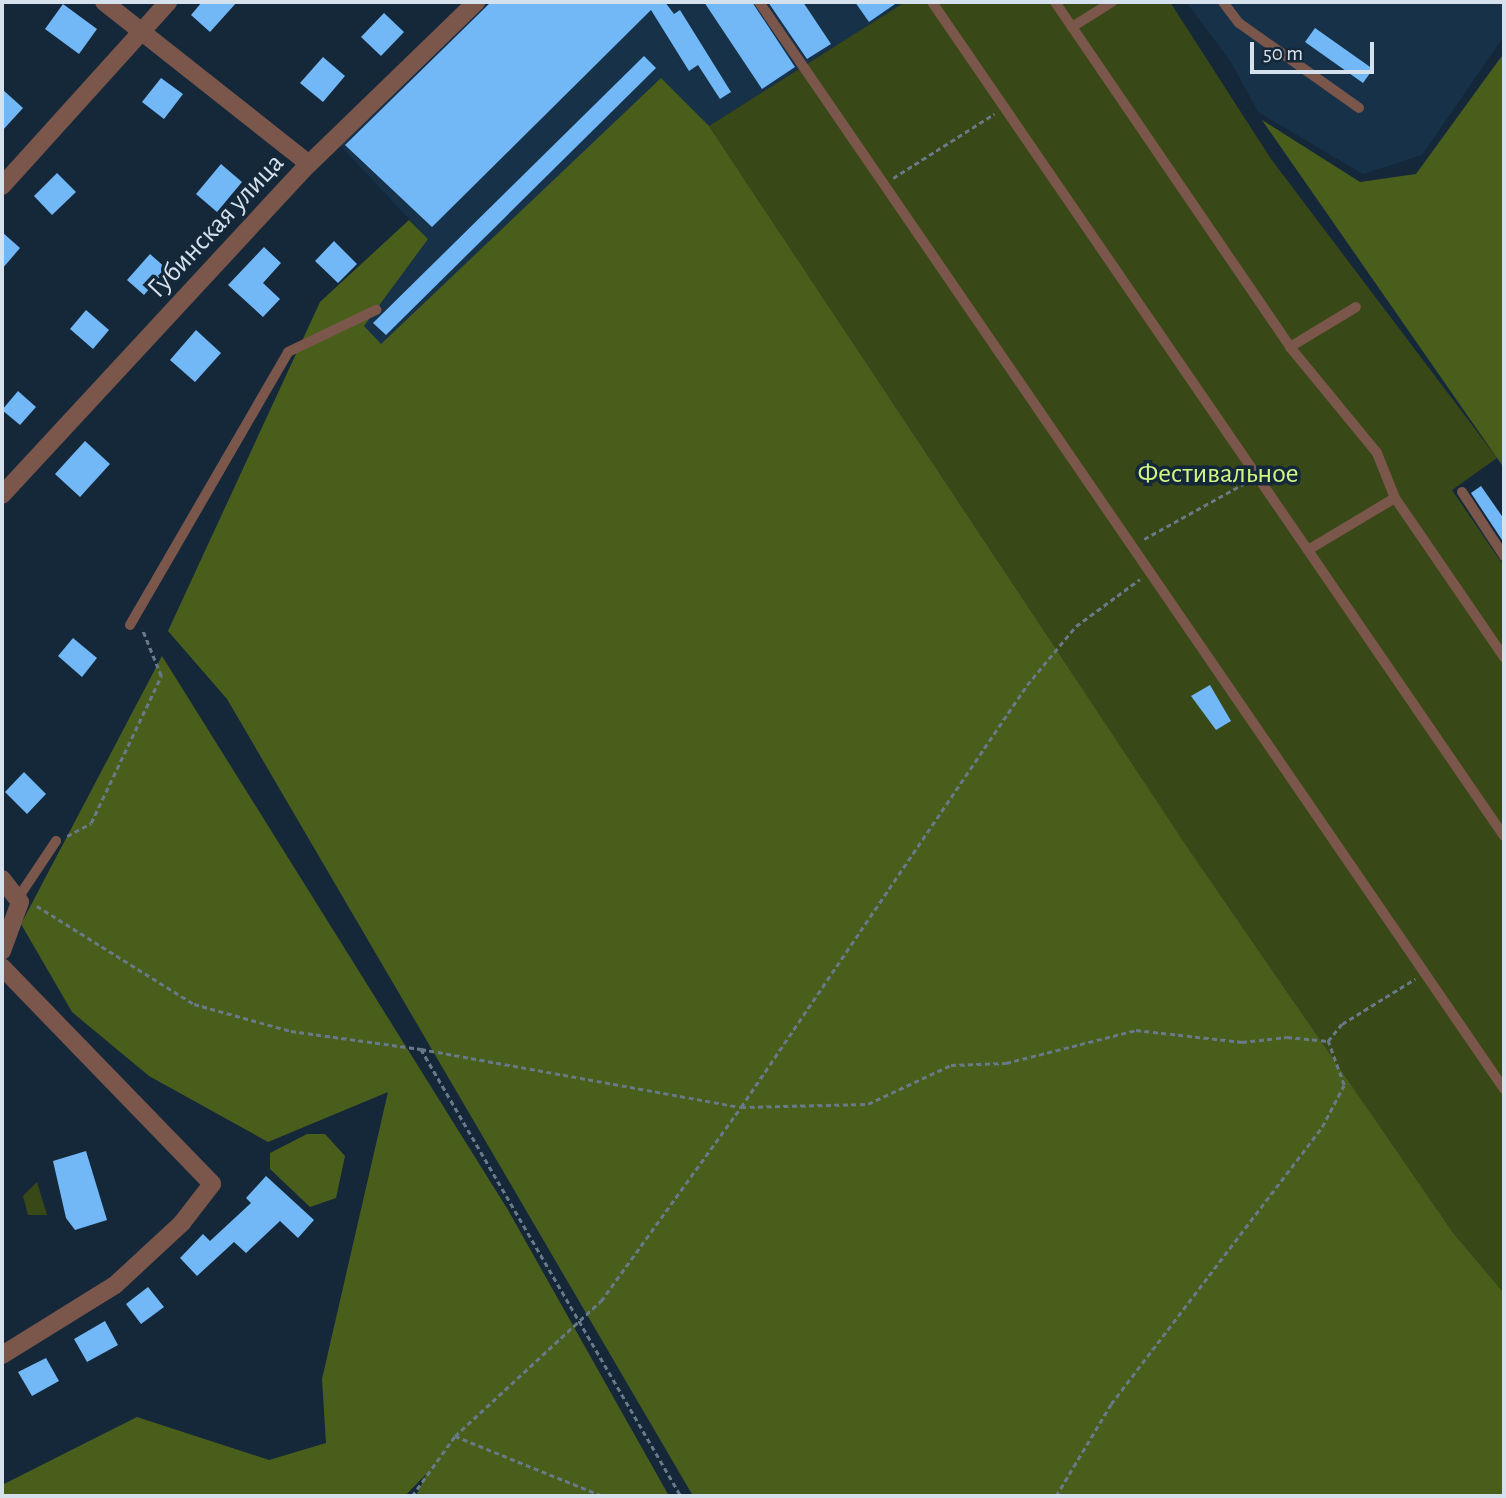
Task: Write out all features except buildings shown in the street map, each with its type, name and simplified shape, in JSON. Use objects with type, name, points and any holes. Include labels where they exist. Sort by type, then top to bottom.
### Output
[{"type":"street","points":[[104,2],[144,29],[309,164]]},
{"type":"street","points":[[2,186],[168,2]]},
{"type":"street","name":"Губинская улица","points":[[2,495],[309,164],[476,2]]},
{"type":"street","points":[[2,879],[20,895],[15,930],[2,951]]},
{"type":"street","points":[[2,967],[212,1184],[182,1223],[115,1285],[2,1355]]},
{"type":"lane","points":[[759,2],[1129,548],[1149,573],[1504,1088]]},
{"type":"lane","points":[[932,2],[1504,836]]},
{"type":"lane","points":[[1055,2],[1290,347],[1377,453],[1395,498],[1504,657]]},
{"type":"lane","points":[[1072,27],[1112,2]]},
{"type":"lane","points":[[1223,2],[1239,23],[1359,108]]},
{"type":"lane","points":[[1290,347],[1356,307]]},
{"type":"lane","points":[[132,621],[288,352],[376,310]]},
{"type":"lane","points":[[1462,492],[1504,556]]},
{"type":"lane","points":[[1308,550],[1395,498]]},
{"type":"lane","points":[[20,895],[56,841]]},
{"type":"path","points":[[884,183],[1003,108]]},
{"type":"path","points":[[1129,548],[1257,476]]},
{"type":"path","points":[[412,1496],[455,1436],[581,1320],[637,1255],[741,1107],[1027,685],[1076,626],[1149,573]]},
{"type":"path","points":[[56,841],[91,823],[161,676],[132,621]]},
{"type":"path","points":[[20,895],[194,1004],[291,1031],[421,1049],[741,1107],[868,1104],[951,1065],[1006,1063],[1136,1030],[1242,1042],[1328,1041],[1342,1024],[1423,973]]},
{"type":"path","points":[[1056,1496],[1111,1404],[1322,1127],[1344,1085],[1328,1041]]},
{"type":"path","points":[[421,1049],[681,1496]]},
{"type":"path","points":[[455,1436],[603,1496]]},
{"type":"shaded area","points":[[469,2],[905,2],[709,126],[661,78],[381,345],[364,326],[428,239],[336,141]]},
{"type":"shaded area","points":[[1186,2],[1504,2],[1504,36],[1422,155],[1363,174],[1258,112],[1231,62]]},
{"type":"green space","name":"Фестивальное","points":[[905,2],[1170,2],[1271,159],[1497,458],[1452,490],[1504,566],[1504,1293],[1454,1234],[1192,854],[709,126]]},
{"type":"green space","points":[[1504,53],[1504,468],[1262,120],[1360,182],[1416,174]]},
{"type":"green space","points":[[661,78],[709,126],[1192,854],[1454,1234],[1504,1293],[1504,1496],[693,1496],[227,699],[168,631],[320,302],[409,220],[428,239],[364,326],[381,344]]},
{"type":"green space","points":[[162,656],[508,1210],[669,1496],[416,1496],[426,1474],[405,1496],[2,1496],[2,1485],[137,1417],[269,1460],[326,1443],[322,1379],[388,1092],[268,1142],[149,1076],[72,1012],[21,924]]},
{"type":"green space","points":[[307,1134],[325,1134],[345,1156],[336,1198],[310,1207],[270,1169],[270,1153]]},
{"type":"green space","points":[[37,1182],[47,1215],[28,1215],[23,1196]]}]
